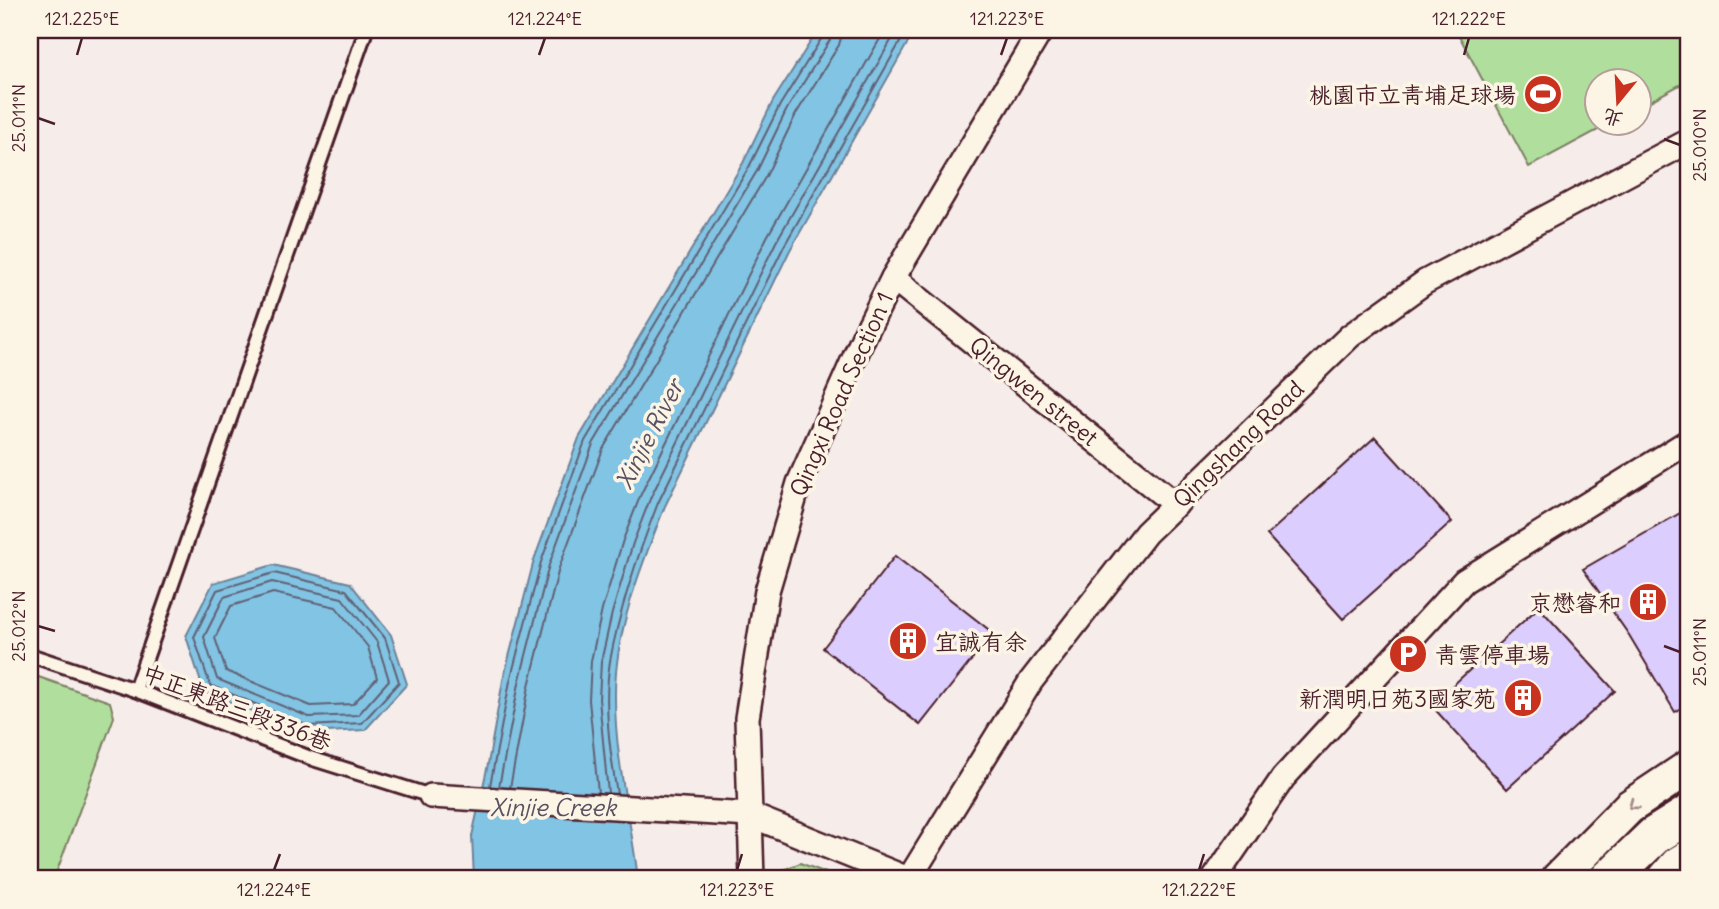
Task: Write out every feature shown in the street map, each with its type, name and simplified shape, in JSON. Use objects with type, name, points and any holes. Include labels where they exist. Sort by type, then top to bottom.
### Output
[{"type":"main road","points":[[1609,879],[1654,836],[1689,814]]},
{"type":"main road","points":[[1667,879],[1679,865],[1689,859]]},
{"type":"street","name":"Qingxi Road Section 1","points":[[752,879],[747,718],[767,591],[799,484],[865,334],[893,278],[1041,30]]},
{"type":"street","name":"Qingshang Road","points":[[909,879],[1031,681],[1146,533],[1350,336],[1425,282],[1689,141]]},
{"type":"street","name":"Qingwen street","points":[[893,278],[1176,505]]},
{"type":"street","points":[[1214,879],[1283,778],[1464,581],[1689,441]]},
{"type":"street","points":[[1558,879],[1629,807],[1689,767]]},
{"type":"street","points":[[431,796],[750,815],[909,879]]},
{"type":"lane","points":[[135,690],[366,30]]},
{"type":"lane","name":"中正東路三段336巷","points":[[30,655],[135,690],[313,760],[431,796]]},
{"type":"green space","name":"桃園市立青埔足球場","points":[[1456,30],[1689,30],[1689,80],[1652,100],[1652,66],[1582,66],[1582,136],[1587,136],[1529,167]]},
{"type":"green space","points":[[30,674],[110,702],[114,717],[54,879],[30,879]]},
{"type":"green space","points":[[800,863],[842,879],[771,879],[771,875]]},
{"type":"water","name":"Xinjie Creek","points":[[818,30],[915,30],[790,250],[665,506],[638,576],[619,649],[615,698],[620,766],[638,879],[474,879],[472,836],[503,680],[534,560],[579,438],[743,163],[773,101]]},
{"type":"water","points":[[273,565],[350,583],[391,635],[407,684],[365,730],[307,733],[204,692],[186,636],[213,583]]},
{"type":"building","points":[[1375,437],[1452,522],[1343,619],[1267,535]]},
{"type":"building","name":"京懋睿和","points":[[1689,508],[1689,704],[1675,712],[1629,635],[1583,569]]},
{"type":"building","name":"宜誠有余","points":[[895,556],[993,633],[920,725],[823,648]]},
{"type":"building","name":"新潤明日苑3國家苑","points":[[1539,607],[1615,691],[1507,789],[1431,705]]},
{"type":"place","name":"桃園市立青埔足球場","points":[[1543,94]]},
{"type":"place","name":"京懋睿和","points":[[1648,602]]},
{"type":"place","name":"宜誠有余","points":[[908,641]]},
{"type":"place","name":"青雲停車場","points":[[1408,654]]},
{"type":"place","name":"新潤明日苑3國家苑","points":[[1523,698]]},
{"type":"water label","name":"Xinjie River","points":[[649,434]]}]
